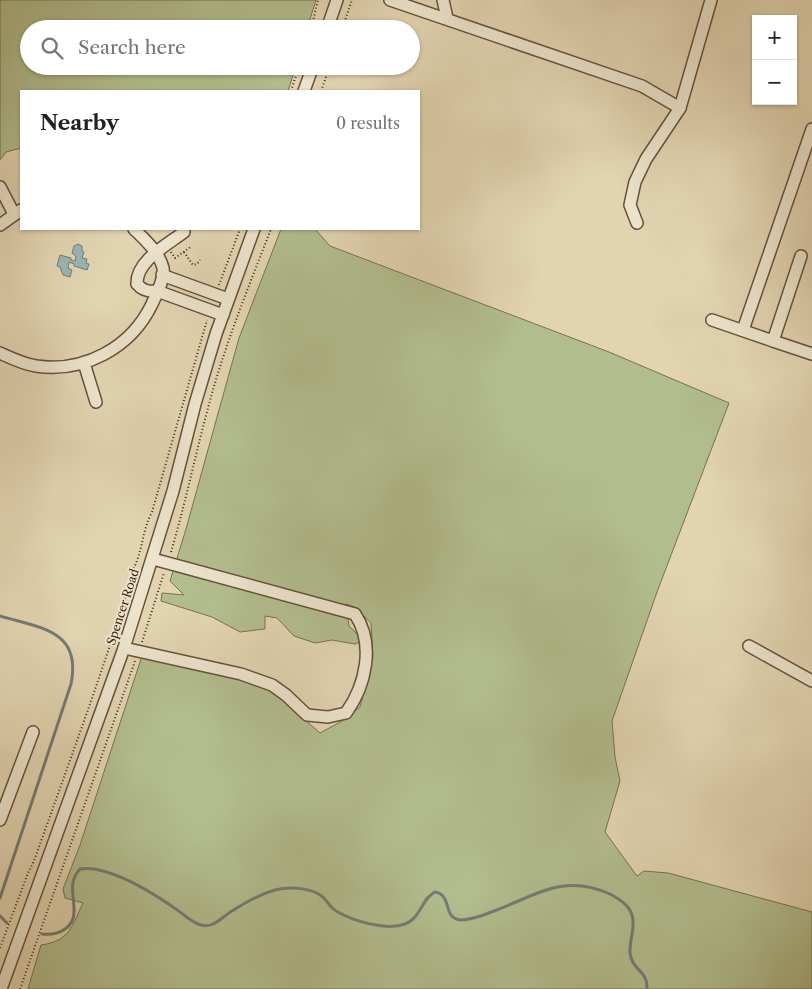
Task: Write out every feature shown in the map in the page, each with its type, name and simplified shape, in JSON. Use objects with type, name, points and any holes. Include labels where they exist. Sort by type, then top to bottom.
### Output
[{"type":"street","points":[[330,20],[337,0]]},
{"type":"street","points":[[390,0],[642,86],[680,108]]},
{"type":"street","points":[[443,0],[446,18]]},
{"type":"street","points":[[637,223],[630,205],[634,182],[646,159],[680,108],[711,0]]},
{"type":"street","points":[[304,90],[310,75]]},
{"type":"street","points":[[743,330],[812,129]]},
{"type":"street","points":[[0,187],[18,212],[0,225]]},
{"type":"street","points":[[0,353],[35,366],[59,367],[84,363],[102,356],[128,336],[147,313],[157,291],[163,271],[157,253],[135,230]]},
{"type":"street","name":"Spencer Road","points":[[1,989],[5,961],[124,648],[173,491],[195,404],[228,299],[254,230]]},
{"type":"street","points":[[184,232],[147,259],[137,279],[137,284],[141,289],[150,292],[157,291],[223,315]]},
{"type":"street","points":[[773,341],[800,256]]},
{"type":"street","points":[[162,276],[228,299]]},
{"type":"street","points":[[712,320],[812,354]]},
{"type":"street","points":[[84,363],[96,402]]},
{"type":"street","points":[[124,648],[241,674],[272,685],[286,695],[306,715],[328,717],[346,713],[356,699],[364,672],[367,646],[363,625],[355,614],[153,559]]},
{"type":"street","points":[[749,646],[812,681]]},
{"type":"street","points":[[0,820],[33,732]]},
{"type":"path","points":[[312,20],[318,0]]},
{"type":"path","points":[[345,20],[352,0]]},
{"type":"path","points":[[291,90],[296,75]]},
{"type":"path","points":[[321,90],[327,75]]},
{"type":"path","points":[[215,294],[240,230]]},
{"type":"path","points":[[166,245],[175,258],[192,246]]},
{"type":"path","points":[[184,252],[193,265],[197,264],[200,260]]},
{"type":"path","points":[[0,948],[34,861],[117,624],[127,593],[131,571],[136,562],[146,524],[152,512],[210,310]]},
{"type":"green space","points":[[0,0],[316,0],[310,20],[20,20],[20,75],[293,75],[288,90],[20,90],[20,148],[6,152],[0,160]]},
{"type":"green space","points":[[281,230],[316,230],[330,246],[609,352],[729,403],[657,592],[612,721],[615,757],[620,781],[605,832],[637,876],[644,871],[668,873],[812,912],[812,989],[28,989],[41,945],[58,940],[69,931],[83,903],[65,898],[63,889],[80,845],[142,656],[242,678],[270,689],[320,733],[342,721],[360,707],[373,657],[371,623],[355,607],[346,604],[349,626],[362,641],[355,644],[332,640],[315,643],[294,636],[277,618],[265,616],[265,629],[240,632],[212,617],[161,601],[162,593],[184,595],[170,581],[239,338]]},
{"type":"water","points":[[78,244],[82,246],[82,251],[84,252],[82,258],[87,259],[86,263],[89,264],[87,270],[74,266],[74,264],[69,262],[68,268],[72,270],[70,277],[63,275],[60,267],[57,266],[60,255],[75,261],[76,256],[72,253],[74,246]]},
{"type":"waterway","points":[[0,616],[30,624],[55,634],[64,642],[70,652],[73,666],[71,684],[0,898]]},
{"type":"waterway","points":[[42,934],[54,934],[69,926],[72,922],[74,916],[72,888],[76,874],[80,869],[103,871],[129,881],[200,925],[216,923],[243,904],[267,892],[285,888],[303,889],[319,894],[343,915],[360,921],[379,926],[397,926],[405,924],[414,918],[427,899],[435,892],[441,894],[444,898],[451,916],[461,920],[482,916],[537,893],[564,886],[579,886],[594,888],[610,894],[629,908],[633,920],[630,948],[631,959],[643,974],[647,983],[647,989]]},
{"type":"waterway","points":[[0,916],[7,923]]}]
